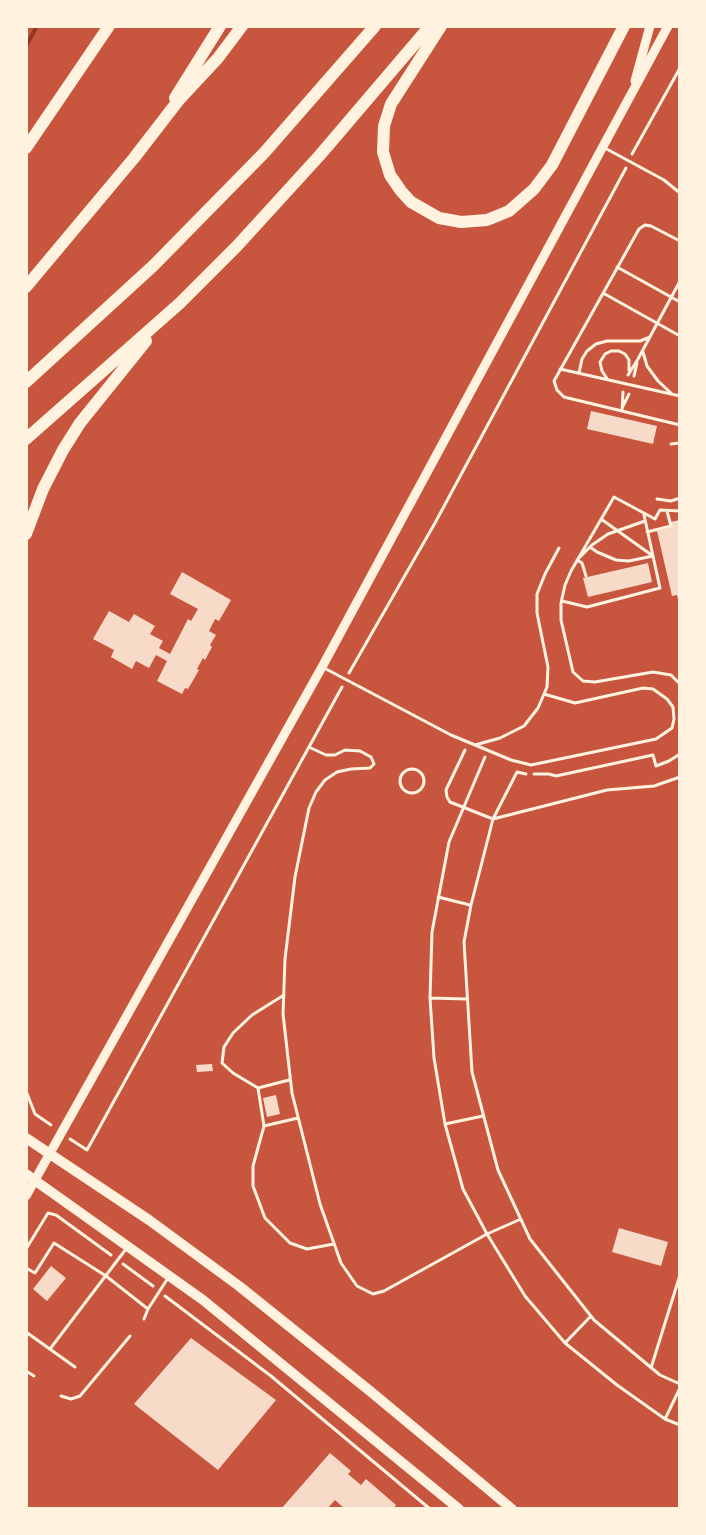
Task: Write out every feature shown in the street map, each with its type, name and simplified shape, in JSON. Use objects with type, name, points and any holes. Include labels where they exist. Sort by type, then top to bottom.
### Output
[{"type":"highway","points":[[26,148],[109,26]]},
{"type":"highway","points":[[157,128],[220,26]]},
{"type":"highway","points":[[26,287],[242,26]]},
{"type":"highway","points":[[26,382],[153,266],[264,153],[375,26]]},
{"type":"highway","points":[[26,534],[43,489],[63,450],[80,423],[138,350],[237,246],[430,26]]},
{"type":"highway","points":[[441,26],[391,104],[384,126],[383,152],[390,175],[411,202],[439,218],[461,222],[487,220],[509,211],[534,189],[552,165],[624,26]]},
{"type":"highway","points":[[26,439],[180,303]]},
{"type":"main road","points":[[631,96],[650,26]]},
{"type":"main road","points":[[26,1196],[30,1177],[50,1153],[322,667],[668,26]]},
{"type":"main road","points":[[26,1138],[149,1220],[239,1286],[512,1509]]},
{"type":"main road","points":[[30,1177],[170,1275],[459,1509]]},
{"type":"lane","points":[[603,147],[664,180],[680,193]]},
{"type":"lane","points":[[671,444],[680,443]]},
{"type":"lane","points":[[657,499],[671,501],[680,498]]},
{"type":"lane","points":[[475,745],[500,738],[524,726],[538,708],[547,687],[548,667],[537,613],[537,594],[559,548]]},
{"type":"lane","points":[[322,667],[451,735],[531,765],[656,739],[672,728],[673,707],[653,689],[643,688],[575,703],[544,694]]},
{"type":"lane","points":[[26,1268],[35,1273],[54,1243],[106,1276],[148,1309]]},
{"type":"lane","points":[[50,1349],[129,1246]]},
{"type":"lane","points":[[144,1319],[170,1275]]},
{"type":"lane","points":[[26,1332],[75,1367]]},
{"type":"lane","points":[[61,1396],[71,1399],[80,1396],[130,1336]]},
{"type":"lane","points":[[26,1371],[34,1376]]},
{"type":"path","points":[[637,144],[680,68]]},
{"type":"path","points":[[350,671],[435,523],[622,176]]},
{"type":"path","points":[[680,241],[651,226],[645,225],[639,229],[554,381],[564,397],[622,408],[680,425]]},
{"type":"path","points":[[617,267],[680,302]]},
{"type":"path","points":[[608,380],[600,362],[605,354],[619,351],[625,354],[629,360],[628,372],[680,281]]},
{"type":"path","points":[[603,293],[680,336]]},
{"type":"path","points":[[579,373],[582,359],[596,344],[640,341],[650,337]]},
{"type":"path","points":[[643,350],[647,366],[672,394]]},
{"type":"path","points":[[634,376],[638,359]]},
{"type":"path","points":[[560,369],[680,396]]},
{"type":"path","points":[[622,408],[623,392]]},
{"type":"path","points":[[622,408],[629,394]]},
{"type":"path","points":[[680,511],[660,510],[655,519],[614,497],[565,585],[561,620],[573,672],[583,681],[595,682],[653,672],[671,675],[680,684]]},
{"type":"path","points":[[647,532],[671,526],[667,511]]},
{"type":"path","points":[[562,601],[587,607],[660,588],[643,513]]},
{"type":"path","points":[[601,519],[653,556]]},
{"type":"path","points":[[577,560],[590,547],[617,531],[645,521]]},
{"type":"path","points":[[590,547],[616,560],[653,556]]},
{"type":"path","points":[[577,560],[582,563],[586,576]]},
{"type":"path","points":[[87,1150],[342,687]]},
{"type":"path","points":[[309,748],[326,755],[345,750],[360,751],[371,757],[374,764],[370,768],[337,772],[325,780],[316,792],[309,808],[295,877],[285,959],[283,1014],[291,1080],[312,1173],[341,1263],[357,1286],[373,1294],[521,1219]]},
{"type":"path","points":[[465,750],[446,790],[447,797],[450,802],[493,819],[607,790],[654,786],[680,777]]},
{"type":"path","points":[[665,1419],[680,1386],[651,1368],[591,1316],[530,1239],[498,1170],[472,1072],[464,942],[493,819],[517,772],[556,776],[653,755],[656,766],[680,754]]},
{"type":"path","points":[[485,757],[449,842],[432,932],[430,998],[434,1058],[445,1124],[463,1189],[525,1296],[565,1343],[617,1385],[665,1419],[680,1425]]},
{"type":"path","points":[[410,769],[417,770],[424,779],[423,786],[413,793],[406,791],[401,784],[402,776],[410,769]]},
{"type":"path","points":[[438,897],[471,905]]},
{"type":"path","points":[[284,995],[252,1015],[233,1033],[224,1047],[222,1063],[258,1088],[291,1080]]},
{"type":"path","points":[[430,998],[467,999]]},
{"type":"path","points":[[258,1088],[264,1126],[253,1166],[253,1186],[265,1218],[290,1243],[307,1249],[334,1244]]},
{"type":"path","points":[[26,1091],[35,1114]]},
{"type":"path","points":[[445,1124],[483,1116]]},
{"type":"path","points":[[264,1126],[298,1118]]},
{"type":"path","points":[[26,1249],[48,1213],[56,1215],[271,1376],[430,1509]]},
{"type":"path","points":[[651,1368],[680,1275]]},
{"type":"path","points":[[565,1343],[591,1316]]},
{"type":"building","points":[[591,411],[657,426],[653,444],[587,429]]},
{"type":"building","points":[[680,520],[679,604],[677,595],[672,596],[657,531],[672,527],[670,522]]},
{"type":"building","points":[[648,563],[652,582],[588,597],[583,578]]},
{"type":"building","points":[[182,572],[231,600],[219,621],[215,619],[209,631],[216,635],[210,645],[212,647],[182,694],[157,681],[167,661],[156,655],[149,668],[136,661],[132,669],[111,657],[114,650],[93,639],[109,611],[129,622],[134,614],[155,626],[150,634],[163,641],[159,648],[170,654],[188,619],[191,621],[198,609],[170,594]]},
{"type":"building","points":[[212,1064],[213,1071],[197,1072],[196,1065]]},
{"type":"building","points":[[276,1095],[280,1114],[267,1117],[263,1098]]},
{"type":"building","points":[[619,1228],[668,1242],[661,1266],[612,1252]]},
{"type":"building","points":[[51,1266],[66,1278],[47,1301],[33,1289]]},
{"type":"building","points":[[191,1338],[276,1400],[218,1470],[134,1404]]},
{"type":"building","points":[[330,1453],[351,1471],[348,1474],[361,1485],[366,1479],[396,1505],[393,1509],[345,1509],[335,1500],[327,1509],[281,1509]]},
{"type":"waterway","points":[[26,46],[37,26]]}]
